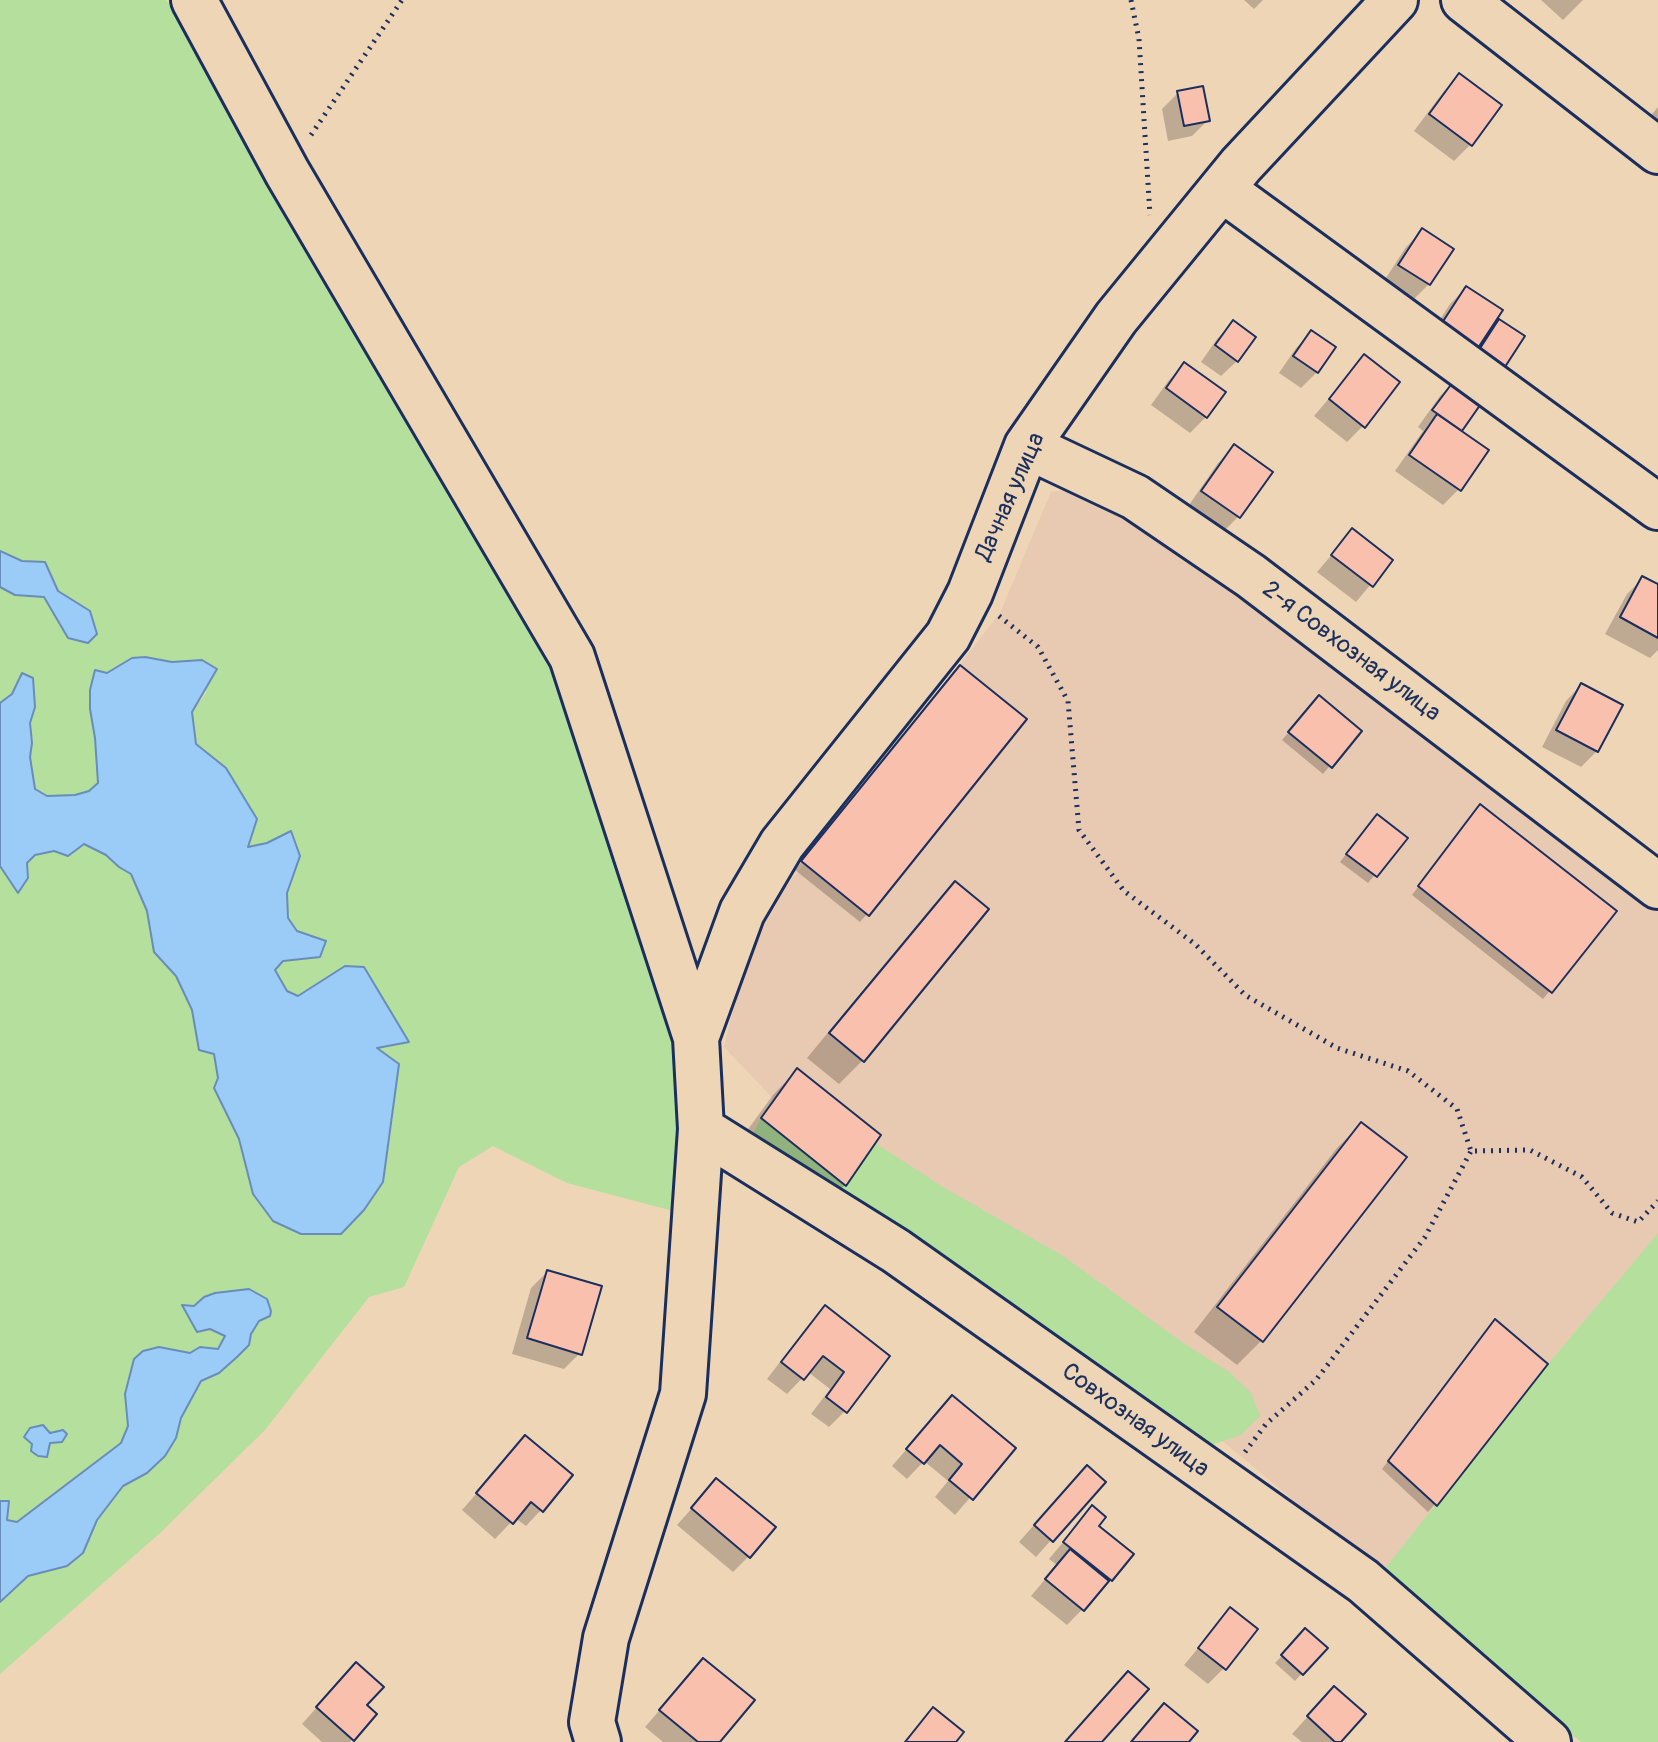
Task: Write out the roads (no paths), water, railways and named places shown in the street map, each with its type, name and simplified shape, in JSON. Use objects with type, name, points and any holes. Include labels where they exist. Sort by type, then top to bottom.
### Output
[{"type":"street","name":"Дачная улица","points":[[696,1038],[742,912],[782,844],[948,636],[970,593],[1027,446],[1116,318],[1241,165],[1395,0]]},
{"type":"street","points":[[1464,0],[1658,151]]},
{"type":"street","points":[[199,3],[287,172],[572,657],[696,1038],[701,1129],[683,1394],[606,1638],[592,1722],[598,1742]]},
{"type":"street","points":[[1222,189],[1658,507]]},
{"type":"street","name":"2-я Совхозная улица","points":[[1027,446],[1135,497],[1251,576],[1658,886]]},
{"type":"street","name":"Совхозная улица","points":[[701,1129],[896,1251],[1363,1581],[1548,1742]]},
{"type":"water","points":[[0,551],[22,561],[45,562],[58,591],[90,611],[97,634],[88,643],[68,638],[44,597],[15,595],[0,587]]},
{"type":"water","points":[[132,658],[172,662],[202,660],[217,669],[192,712],[196,744],[226,768],[257,819],[248,847],[267,843],[291,831],[300,856],[287,893],[288,918],[297,931],[326,941],[320,957],[283,961],[275,970],[287,991],[298,996],[345,966],[364,967],[409,1042],[377,1048],[399,1064],[383,1182],[364,1210],[341,1234],[301,1234],[273,1221],[253,1194],[239,1139],[214,1088],[218,1078],[214,1054],[199,1050],[192,1010],[176,976],[154,952],[147,911],[131,874],[106,855],[84,844],[68,856],[54,851],[35,855],[27,863],[28,878],[18,893],[0,866],[0,703],[12,694],[22,673],[33,678],[35,707],[30,723],[30,757],[35,789],[47,796],[89,791],[98,783],[90,709],[90,690],[95,670],[107,673]]},
{"type":"water","points":[[249,1289],[267,1299],[270,1316],[259,1321],[249,1345],[237,1357],[219,1373],[201,1381],[165,1456],[147,1473],[123,1486],[97,1520],[83,1553],[67,1566],[28,1576],[0,1602],[0,1501],[9,1501],[7,1520],[17,1522],[121,1443],[128,1426],[125,1394],[134,1359],[143,1351],[159,1347],[190,1353],[200,1347],[218,1349],[225,1336],[210,1329],[197,1332],[182,1305],[194,1306],[215,1293]]},
{"type":"water","points":[[43,1425],[50,1433],[63,1430],[67,1434],[62,1442],[50,1443],[47,1457],[31,1451],[32,1444],[24,1437],[30,1428]]}]
